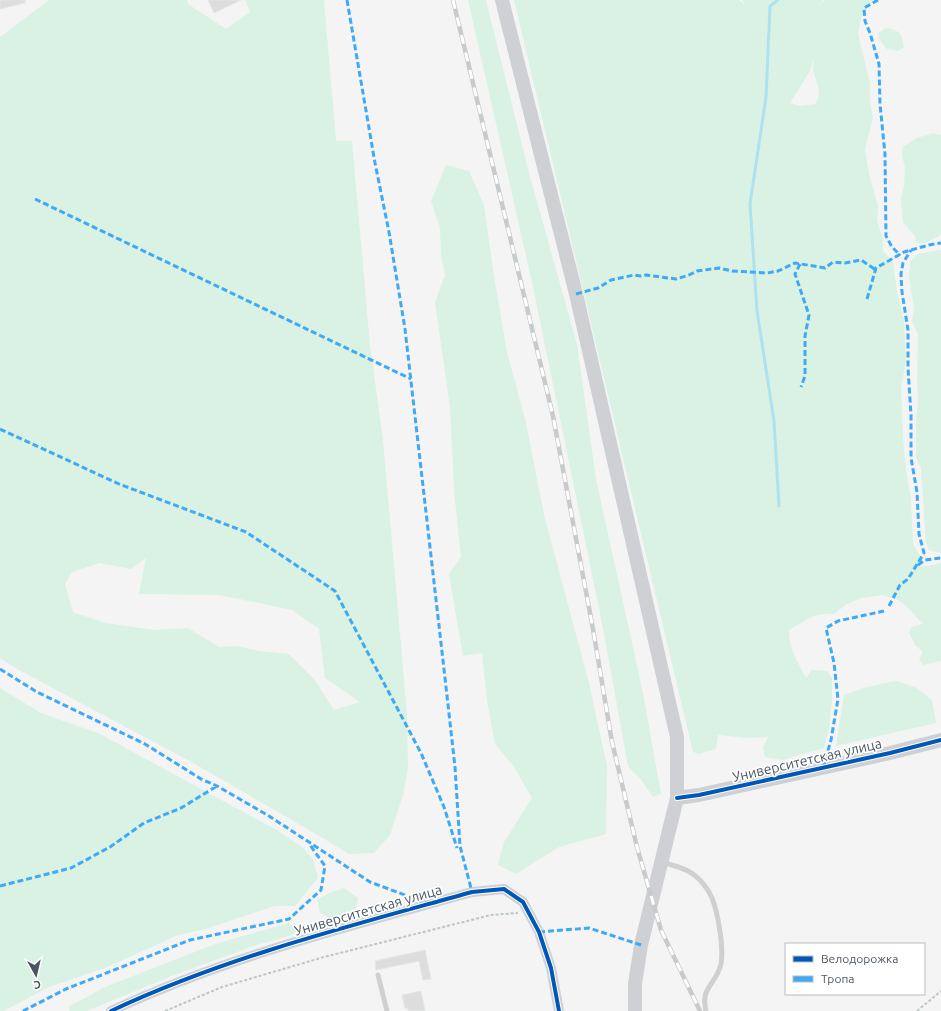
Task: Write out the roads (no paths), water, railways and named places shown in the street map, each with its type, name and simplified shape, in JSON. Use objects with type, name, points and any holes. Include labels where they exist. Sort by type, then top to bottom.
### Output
[{"type":"main road","points":[[502,0],[576,294],[677,737],[677,798],[641,945],[635,984],[635,1011]]},
{"type":"main road","name":"Университетская улица","points":[[677,798],[699,796],[941,740]]},
{"type":"street","name":"Университетская улица","points":[[111,1011],[152,992],[280,947],[472,892],[504,889],[523,902],[539,932],[551,968],[559,1011]]},
{"type":"lane","points":[[661,862],[683,868],[693,874],[707,889],[712,899],[721,935],[721,963],[717,976],[705,993],[704,1002],[706,1011]]},
{"type":"lane","points":[[378,975],[387,1011]]},
{"type":"waterway","points":[[778,0],[770,6],[766,97],[750,204],[757,311],[774,421],[779,506]]},
{"type":"railway","points":[[453,0],[553,416],[593,629],[612,742],[637,847],[661,930],[700,1011]]}]
